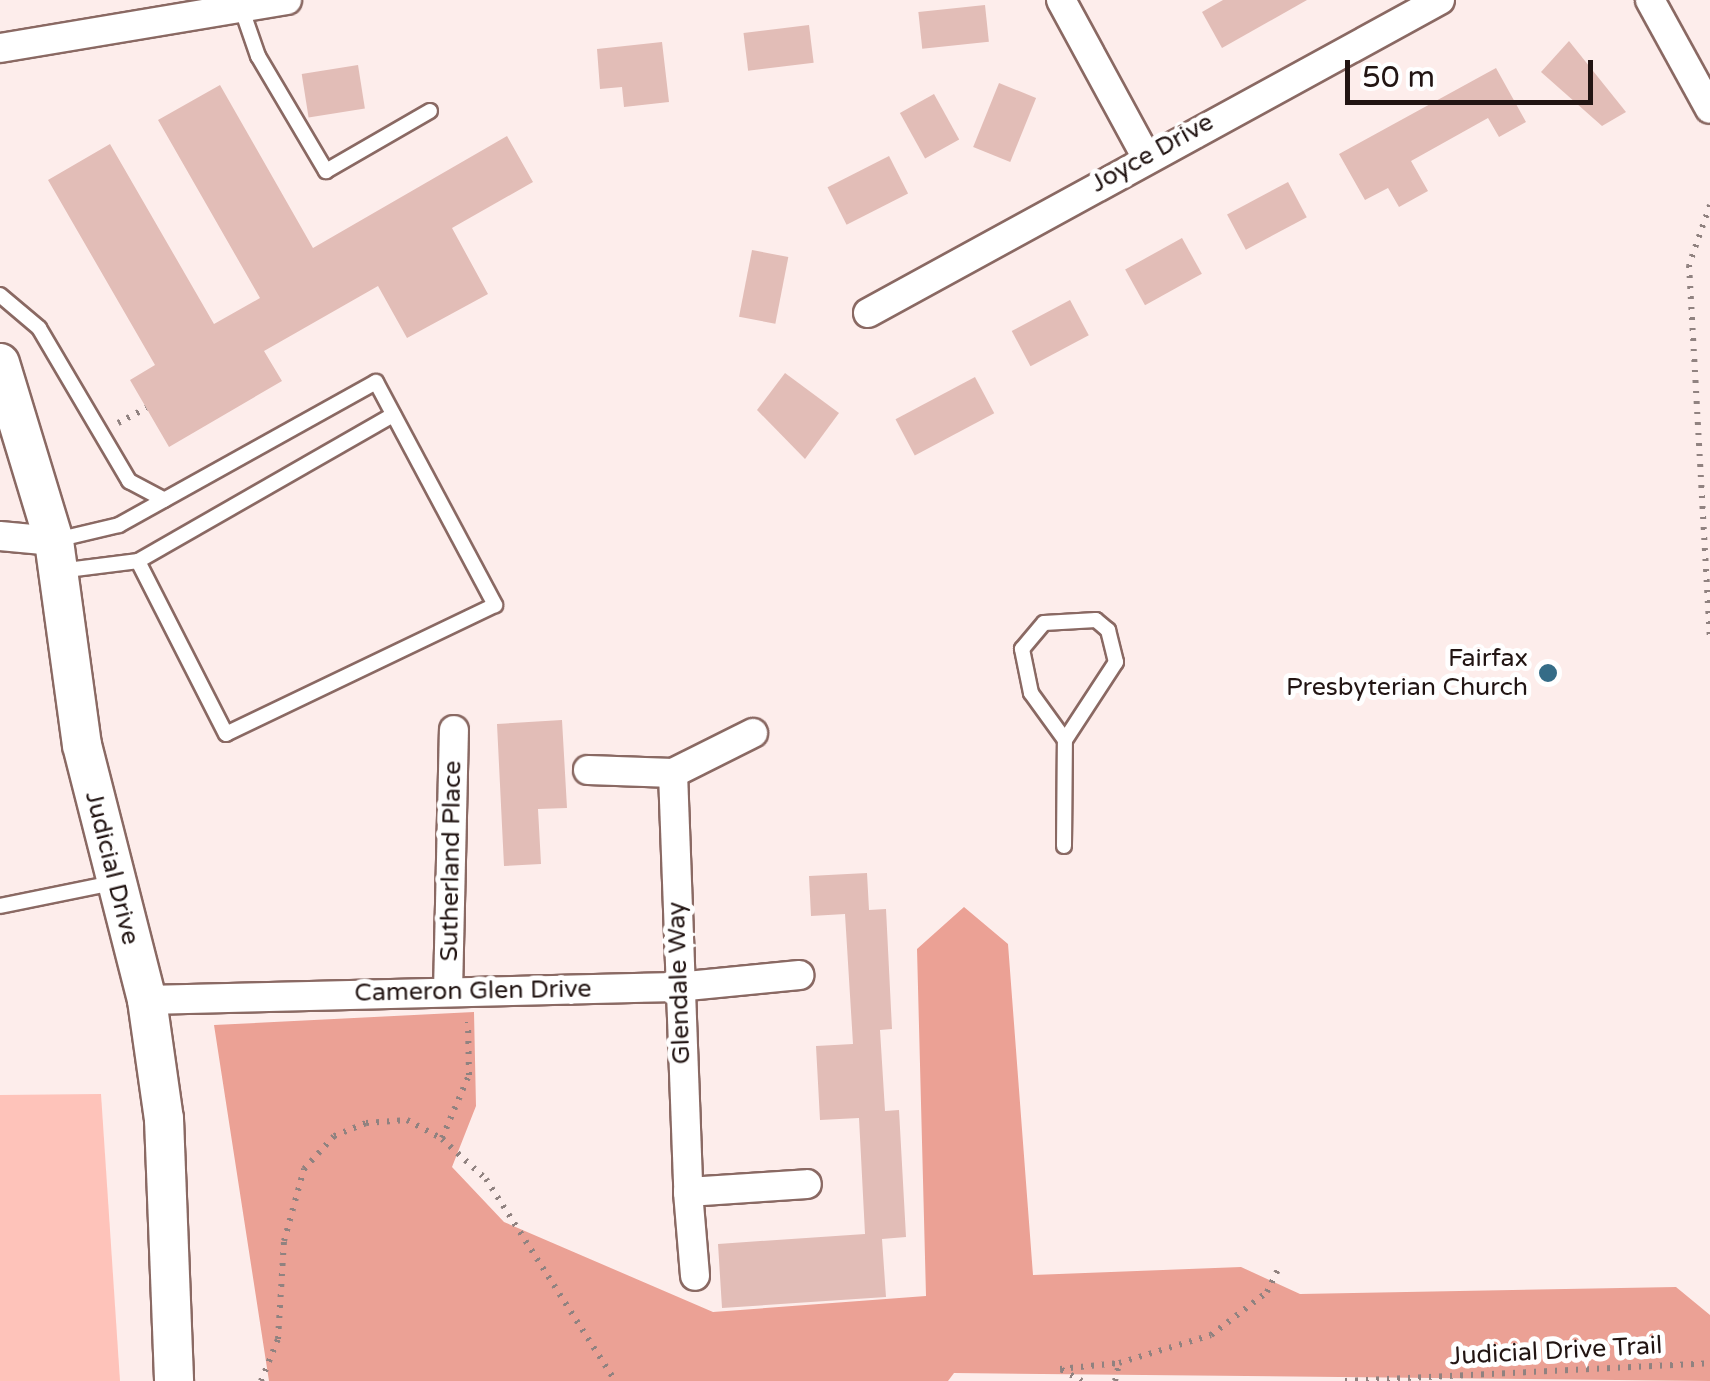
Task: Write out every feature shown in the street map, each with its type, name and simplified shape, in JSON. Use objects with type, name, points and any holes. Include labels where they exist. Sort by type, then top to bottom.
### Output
[{"type":"street","points":[[0,48],[287,0]]},
{"type":"street","points":[[1060,0],[1145,155]]},
{"type":"street","name":"Joyce Drive","points":[[868,313],[1145,155],[1440,0]]},
{"type":"street","points":[[1650,0],[1710,109]]},
{"type":"street","name":"Judicial Drive","points":[[0,363],[56,556],[82,744],[113,882],[147,1000],[164,1118],[174,1381]]},
{"type":"street","points":[[0,536],[56,556]]},
{"type":"street","name":"Sutherland Place","points":[[454,730],[458,991]]},
{"type":"street","points":[[588,770],[674,773],[753,733]]},
{"type":"street","name":"Glendale Way","points":[[674,773],[677,987],[695,1276]]},
{"type":"street","name":"Cameron Glen Drive","points":[[147,1000],[677,987],[799,976]]},
{"type":"street","points":[[688,1192],[807,1184]]},
{"type":"lane","points":[[241,8],[258,56],[326,171],[430,111]]},
{"type":"lane","points":[[0,296],[39,328],[129,481],[164,500]]},
{"type":"lane","points":[[56,556],[119,526],[376,382],[495,605],[226,734],[138,560]]},
{"type":"lane","points":[[56,556],[138,560],[394,415]]},
{"type":"lane","points":[[1064,846],[1065,740],[1116,662],[1108,630],[1096,620],[1044,623],[1022,649],[1031,693],[1065,740]]},
{"type":"lane","points":[[0,906],[113,882]]},
{"type":"path","points":[[1710,205],[1690,265],[1710,636]]},
{"type":"path","points":[[442,1138],[469,1075],[458,991]]},
{"type":"path","points":[[261,1381],[278,1339],[284,1241],[304,1169],[334,1136],[366,1123],[406,1120],[442,1138],[486,1179],[614,1381]]},
{"type":"path","points":[[1082,1381],[1060,1369],[1119,1363],[1211,1335],[1268,1292],[1279,1268]]},
{"type":"path","name":"Judicial Drive Trail","points":[[1344,1381],[1710,1362]]},
{"type":"path","points":[[1115,1381],[1119,1363]]},
{"type":"shaded area","points":[[964,907],[1008,944],[1033,1275],[1241,1267],[1300,1294],[1676,1287],[1710,1315],[1710,1381],[954,1373],[948,1381],[269,1381],[214,1025],[474,1012],[476,1106],[452,1167],[504,1222],[713,1312],[926,1296],[917,949]]},
{"type":"shaded area","points":[[101,1094],[120,1381],[0,1381],[0,1095]]},
{"type":"building","points":[[1223,0],[1307,0],[1222,48],[1202,12]]},
{"type":"building","points":[[985,5],[989,42],[922,49],[918,12]]},
{"type":"building","points":[[809,25],[814,63],[748,71],[743,33]]},
{"type":"building","points":[[1569,41],[1626,112],[1602,126],[1541,72]]},
{"type":"building","points":[[662,42],[669,102],[624,107],[622,87],[600,89],[597,49]]},
{"type":"building","points":[[358,65],[365,108],[309,117],[302,74]]},
{"type":"building","points":[[1496,68],[1526,122],[1499,137],[1488,118],[1411,161],[1428,191],[1399,207],[1388,188],[1365,200],[1339,154]]},
{"type":"building","points":[[999,83],[1036,98],[1010,162],[973,147]]},
{"type":"building","points":[[220,85],[313,248],[507,136],[533,182],[452,228],[488,294],[407,338],[378,286],[264,351],[282,381],[169,447],[130,380],[155,365],[48,180],[110,144],[214,324],[260,298],[158,120]]},
{"type":"building","points":[[934,94],[959,139],[925,158],[900,113]]},
{"type":"building","points":[[889,156],[908,193],[847,225],[828,187]]},
{"type":"building","points":[[1288,182],[1307,217],[1246,250],[1227,214]]},
{"type":"building","points":[[1182,238],[1202,274],[1145,305],[1125,270]]},
{"type":"building","points":[[752,250],[788,257],[775,324],[739,317]]},
{"type":"building","points":[[1070,300],[1089,335],[1031,366],[1012,331]]},
{"type":"building","points":[[785,373],[839,413],[805,459],[757,410]]},
{"type":"building","points":[[975,377],[994,413],[915,455],[896,419]]},
{"type":"building","points":[[562,720],[567,808],[538,809],[541,864],[504,866],[497,724]]},
{"type":"building","points":[[867,873],[869,910],[886,909],[892,1029],[880,1030],[885,1111],[899,1110],[906,1237],[882,1239],[886,1297],[722,1308],[718,1244],[865,1234],[859,1118],[820,1120],[816,1046],[853,1044],[845,914],[811,916],[809,876]]},
{"type":"place","name":"Fairfax Presbyterian Church","points":[[1548,673]]}]
